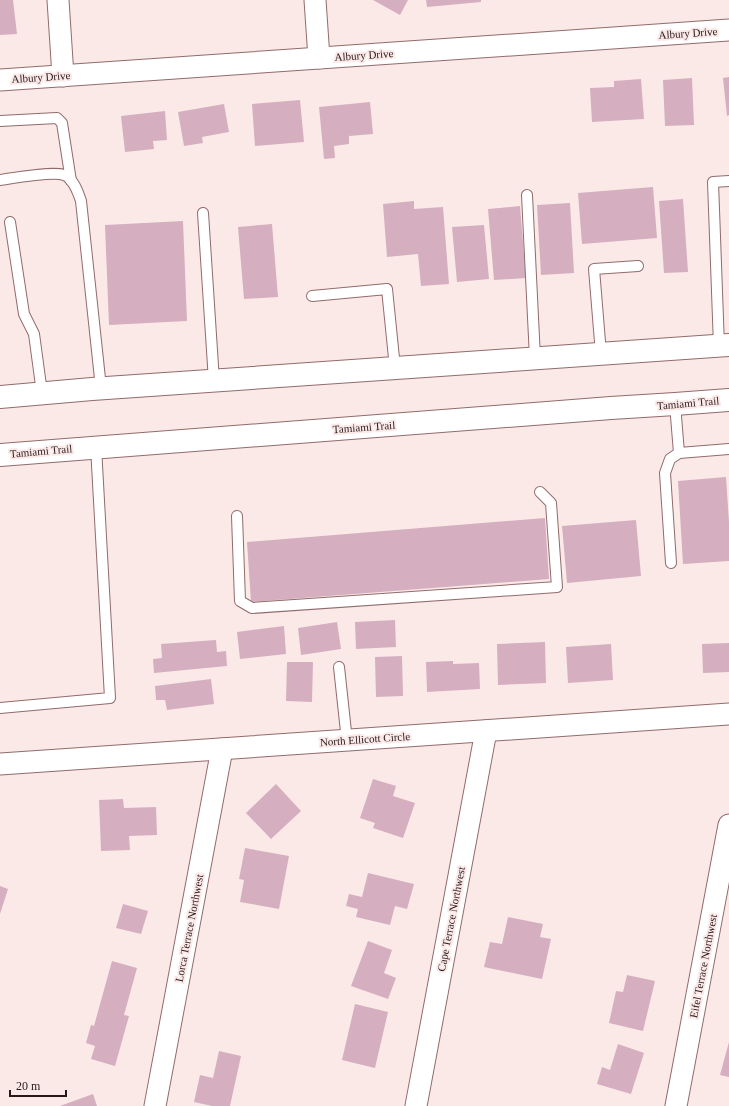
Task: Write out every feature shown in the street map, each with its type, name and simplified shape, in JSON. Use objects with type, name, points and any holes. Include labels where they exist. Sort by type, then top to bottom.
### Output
[{"type":"main road","points":[[0,397],[101,388],[724,345]]},
{"type":"main road","name":"Tamiami Trail","points":[[0,455],[729,400]]},
{"type":"street","points":[[58,0],[63,76]]},
{"type":"street","points":[[315,0],[319,58]]},
{"type":"street","name":"Albury Drive","points":[[0,80],[729,30]]},
{"type":"street","name":"North Ellicott Circle","points":[[0,764],[729,714]]},
{"type":"street","name":"Cape Terrace Northwest","points":[[416,1106],[486,731]]},
{"type":"street","name":"Lorca Terrace Northwest","points":[[155,1106],[222,749]]},
{"type":"street","name":"Eifel Terrace Northwest","points":[[676,1106],[729,825]]},
{"type":"lane","points":[[0,121],[57,118],[62,123],[71,181]]},
{"type":"lane","points":[[0,180],[50,174],[64,175],[77,189],[82,201],[101,388]]},
{"type":"lane","points":[[724,345],[713,182],[729,181]]},
{"type":"lane","points":[[527,195],[535,358]]},
{"type":"lane","points":[[203,213],[214,380]]},
{"type":"lane","points":[[10,222],[24,314],[34,334],[42,393]]},
{"type":"lane","points":[[601,354],[594,269],[638,266]]},
{"type":"lane","points":[[312,296],[387,289],[394,368]]},
{"type":"lane","points":[[675,404],[680,453]]},
{"type":"lane","points":[[0,708],[110,698],[96,447]]},
{"type":"lane","points":[[671,562],[665,473],[670,459],[680,453],[729,449]]},
{"type":"lane","points":[[237,516],[240,601],[252,608],[557,586],[551,503],[540,492]]},
{"type":"lane","points":[[340,667],[347,741]]},
{"type":"building","points":[[0,0],[13,0],[17,34],[0,35]]},
{"type":"building","points":[[373,0],[408,0],[400,15]]},
{"type":"building","points":[[426,0],[481,0],[481,2],[427,7]]},
{"type":"building","points":[[729,77],[729,115],[727,116],[723,78]]},
{"type":"building","points":[[692,78],[694,125],[665,126],[663,80]]},
{"type":"building","points":[[641,79],[644,119],[592,122],[590,88],[614,87],[614,81]]},
{"type":"building","points":[[300,100],[304,142],[255,146],[252,104]]},
{"type":"building","points":[[370,102],[373,134],[349,136],[349,144],[334,146],[335,158],[324,159],[319,107]]},
{"type":"building","points":[[224,104],[229,132],[202,137],[203,143],[184,146],[178,112]]},
{"type":"building","points":[[165,111],[167,140],[153,141],[154,149],[125,152],[121,116]]},
{"type":"building","points":[[653,187],[657,238],[582,244],[578,193]]},
{"type":"building","points":[[683,199],[688,272],[664,273],[659,201]]},
{"type":"building","points":[[414,201],[414,209],[443,207],[449,284],[421,286],[418,254],[387,257],[383,204]]},
{"type":"building","points":[[570,203],[574,273],[541,275],[537,205]]},
{"type":"building","points":[[520,206],[526,278],[494,280],[488,209]]},
{"type":"building","points":[[183,221],[187,321],[109,325],[105,225]]},
{"type":"building","points":[[272,224],[278,297],[244,299],[238,227]]},
{"type":"building","points":[[484,225],[489,279],[457,282],[452,227]]},
{"type":"building","points":[[726,477],[729,522],[729,561],[683,564],[678,481]]},
{"type":"building","points":[[545,518],[549,579],[251,602],[247,542]]},
{"type":"building","points":[[636,520],[641,576],[567,583],[562,526]]},
{"type":"building","points":[[395,620],[396,647],[356,649],[355,622]]},
{"type":"building","points":[[337,622],[341,649],[301,655],[298,628]]},
{"type":"building","points":[[284,626],[286,654],[240,659],[237,632]]},
{"type":"building","points":[[216,640],[217,652],[226,651],[227,666],[154,673],[153,659],[162,658],[161,644]]},
{"type":"building","points":[[545,642],[546,683],[498,685],[497,644]]},
{"type":"building","points":[[729,643],[729,672],[703,673],[702,644]]},
{"type":"building","points":[[611,644],[613,680],[568,683],[566,647]]},
{"type":"building","points":[[402,656],[403,696],[376,697],[375,657]]},
{"type":"building","points":[[453,661],[453,664],[479,663],[480,689],[427,692],[426,662]]},
{"type":"building","points":[[287,662],[313,662],[312,702],[286,701]]},
{"type":"building","points":[[211,679],[214,704],[167,710],[165,700],[156,700],[155,686]]},
{"type":"building","points":[[373,779],[396,786],[393,796],[415,803],[403,838],[373,828],[375,823],[360,818]]},
{"type":"building","points":[[276,784],[301,811],[271,839],[246,813]]},
{"type":"building","points":[[123,799],[124,808],[156,807],[157,835],[129,836],[130,850],[101,851],[99,800]]},
{"type":"building","points":[[245,848],[289,856],[279,909],[240,902],[244,880],[239,879]]},
{"type":"building","points":[[368,873],[414,884],[407,909],[395,906],[390,925],[356,917],[358,909],[346,906],[349,894],[362,897]]},
{"type":"building","points":[[0,886],[8,889],[0,914]]},
{"type":"building","points":[[123,904],[148,911],[141,934],[116,928]]},
{"type":"building","points":[[508,917],[543,924],[540,937],[551,939],[542,979],[484,967],[490,942],[502,944]]},
{"type":"building","points":[[368,941],[392,950],[384,973],[396,978],[388,999],[351,986]]},
{"type":"building","points":[[112,961],[137,968],[124,1015],[129,1016],[115,1066],[91,1059],[95,1046],[86,1043],[91,1025],[94,1026]]},
{"type":"building","points":[[627,975],[655,981],[643,1031],[609,1023],[616,991],[623,992]]},
{"type":"building","points":[[355,1004],[388,1012],[375,1068],[342,1060]]},
{"type":"building","points":[[729,1042],[729,1077],[720,1075]]},
{"type":"building","points":[[618,1044],[644,1053],[631,1094],[597,1084],[602,1067],[610,1070]]},
{"type":"building","points":[[219,1051],[241,1056],[230,1106],[212,1106],[194,1102],[200,1075],[213,1078]]},
{"type":"building","points":[[93,1094],[97,1106],[60,1106]]}]
